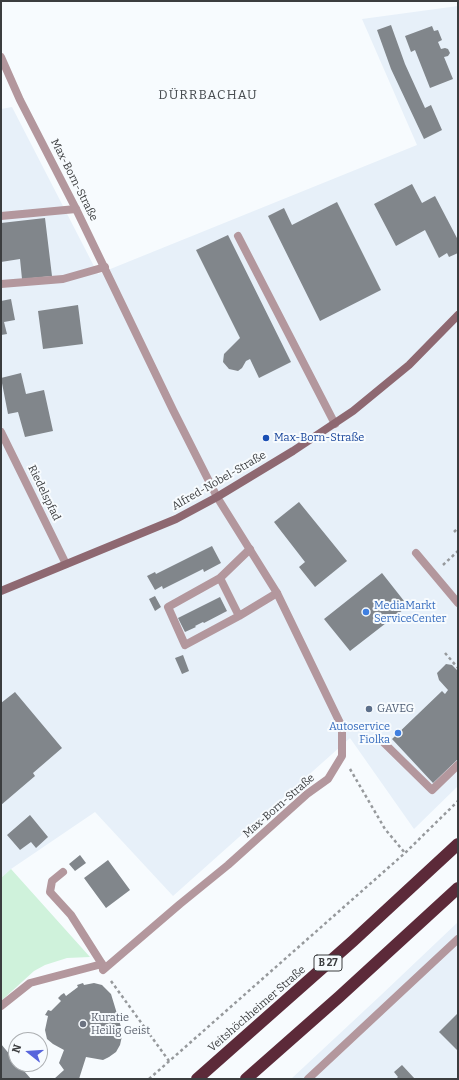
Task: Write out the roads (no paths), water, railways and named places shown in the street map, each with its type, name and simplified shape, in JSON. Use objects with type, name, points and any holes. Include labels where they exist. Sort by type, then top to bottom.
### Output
[{"type":"highway","name":"Veitshöchheimer Straße","points":[[197,1079],[353,942],[458,844]]},
{"type":"highway","points":[[246,1079],[339,997],[458,888]]},
{"type":"street","name":"Max-Born-Straße","points":[[1,57],[20,100],[105,267],[173,410],[217,497],[277,593],[342,727],[342,756],[328,779],[307,794],[180,904],[103,967],[30,983],[1,1006]]},
{"type":"street","points":[[1,216],[76,209]]},
{"type":"street","points":[[238,236],[335,424]]},
{"type":"street","points":[[1,284],[63,279],[105,267]]},
{"type":"street","name":"Alfred-Nobel-Straße","points":[[1,591],[176,519],[217,497],[293,452],[353,412],[409,365],[458,316]]},
{"type":"street","name":"Riedelspfad","points":[[1,432],[66,564]]},
{"type":"street","points":[[250,549],[220,578],[168,607],[185,645],[239,616],[277,593]]},
{"type":"street","points":[[416,553],[458,603]]},
{"type":"street","points":[[220,578],[239,616]]},
{"type":"street","points":[[380,739],[432,790],[458,765]]},
{"type":"street","points":[[63,872],[52,881],[50,892],[71,915],[103,967]]},
{"type":"street","points":[[308,1079],[458,939]]},
{"type":"place","name":"Max-Born-Straße","points":[[266,438]]},
{"type":"place","name":"MediaMarkt ServiceCenter","points":[[366,612]]},
{"type":"place","name":"GAVEG","points":[[369,709]]},
{"type":"place","name":"Autoservice Fiolka","points":[[398,733]]},
{"type":"place","name":"Kuratie Heilig Geist","points":[[83,1024]]},
{"type":"district","name":"DÜRRBACHAU","points":[[208,95]]}]
